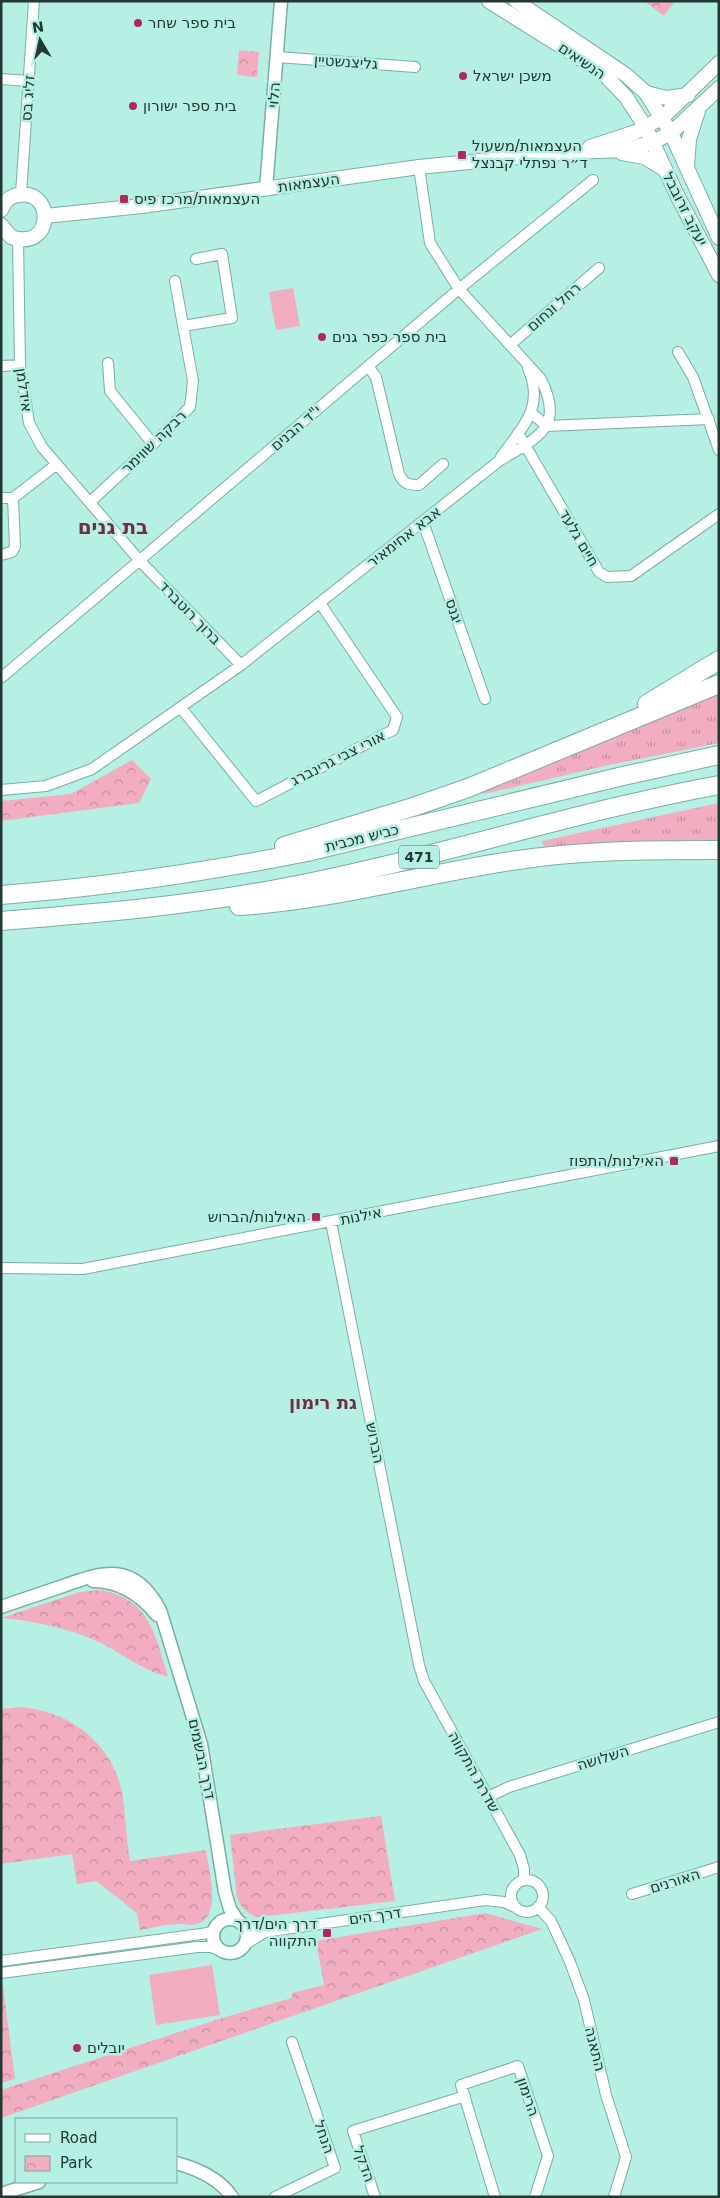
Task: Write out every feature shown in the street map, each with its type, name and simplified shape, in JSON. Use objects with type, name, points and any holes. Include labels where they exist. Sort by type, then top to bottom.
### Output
[{"type":"highway","points":[[570,746],[660,697],[719,660]]},
{"type":"highway","points":[[198,872],[413,807],[468,788],[719,684]]},
{"type":"highway","name":"כביש מכבית","points":[[1,895],[84,888],[198,872],[307,852],[623,776],[719,755]]},
{"type":"highway","name":"כביש מכבית","points":[[1,921],[196,903],[299,885],[578,816],[719,785]]},
{"type":"highway","points":[[134,910],[272,904],[512,860],[560,854],[638,850],[719,850]]},
{"type":"main road","name":"הנשיאים","points":[[489,1],[602,72],[626,97],[653,142]]},
{"type":"main road","name":"הנשיאים","points":[[516,1],[626,75],[646,93],[663,117],[671,133]]},
{"type":"main road","name":"העצמאות","points":[[572,152],[618,139],[646,128],[663,117],[719,63]]},
{"type":"main road","name":"העצמאות","points":[[45,216],[266,189],[419,167],[572,152],[614,151],[653,142],[671,133],[719,88]]},
{"type":"main road","points":[[646,93],[666,98],[688,94]]},
{"type":"main road","points":[[688,172],[688,144],[698,109]]},
{"type":"main road","name":"יעקב זרובבל","points":[[671,133],[719,238]]},
{"type":"main road","name":"יעקב זרובבל","points":[[653,142],[664,169],[719,275]]},
{"type":"main road","points":[[614,151],[644,157],[664,169]]},
{"type":"main road","points":[[1,209],[8,200],[21,194],[36,198],[41,204],[45,216],[44,226],[33,237],[18,239],[3,230]]},
{"type":"street","name":"זליג בס","points":[[21,194],[34,1]]},
{"type":"street","name":"הלוי","points":[[266,189],[281,1]]},
{"type":"street","name":"גליצנשטיין","points":[[277,57],[415,67]]},
{"type":"street","points":[[1,80],[29,81]]},
{"type":"street","points":[[419,167],[430,243],[459,289],[541,379],[549,396],[551,412],[547,426]]},
{"type":"street","name":"י\"ד הבנים","points":[[1,678],[459,289],[593,180]]},
{"type":"street","name":"אידלמן","points":[[18,239],[20,364],[29,423],[42,447],[140,561]]},
{"type":"street","points":[[183,326],[232,318],[222,254],[196,258]]},
{"type":"street","name":"רחל ונחום","points":[[510,345],[599,268]]},
{"type":"street","name":"רבקה שווימר","points":[[90,502],[190,407],[193,381],[175,281]]},
{"type":"street","points":[[678,352],[693,378],[719,450]]},
{"type":"street","points":[[499,460],[531,412],[535,397],[535,384],[526,362]]},
{"type":"street","points":[[108,363],[110,391],[153,444]]},
{"type":"street","points":[[1,366],[20,364]]},
{"type":"street","points":[[368,366],[376,377],[399,474],[403,482],[408,485],[419,485],[443,464]]},
{"type":"street","points":[[531,412],[547,426],[709,419]]},
{"type":"street","name":"אבא אחימאיר","points":[[1,790],[46,786],[92,770],[240,665],[499,460],[525,445],[547,426]]},
{"type":"street","name":"חיים גלעד","points":[[518,433],[599,572],[607,577],[631,576],[719,514]]},
{"type":"street","points":[[1,498],[14,498],[57,464]]},
{"type":"street","points":[[1,555],[12,552],[15,546],[14,498]]},
{"type":"street","name":"יגנס","points":[[423,522],[484,699]]},
{"type":"street","name":"ברוך רוטברד","points":[[140,561],[240,665]]},
{"type":"street","name":"אורי צבי גרינברג","points":[[181,708],[256,801],[393,730],[396,717],[320,603]]},
{"type":"street","name":"אילנות","points":[[1,1268],[83,1269],[719,1146]]},
{"type":"street","name":"הברוש","points":[[331,1222],[420,1665]]},
{"type":"street","name":"דרך הבשמים","points":[[1,1607],[61,1587],[96,1581],[118,1584],[138,1595],[148,1604],[166,1630],[201,1744],[225,1892],[230,1909],[241,1923]]},
{"type":"street","name":"שדרת התקווה","points":[[420,1665],[424,1681],[520,1855],[524,1869],[524,1880]]},
{"type":"street","name":"השלושה","points":[[488,1797],[509,1787],[719,1722]]},
{"type":"street","name":"האורנים","points":[[632,1894],[719,1868]]},
{"type":"street","points":[[524,1880],[534,1882],[541,1889],[542,1898],[538,1907],[526,1912],[516,1907],[511,1898],[512,1889],[517,1883],[524,1880]]},
{"type":"street","name":"דרך הים","points":[[241,1923],[253,1930],[265,1932],[485,1900],[512,1889]]},
{"type":"street","name":"דרך הבשמים","points":[[216,1926],[224,1903],[225,1892]]},
{"type":"street","name":"דרך הים","points":[[485,1900],[504,1902],[516,1907]]},
{"type":"street","name":"התאנה","points":[[538,1907],[551,1921],[570,1962],[584,2000],[606,2095],[626,2157],[614,2197]]},
{"type":"street","points":[[1,1962],[199,1935],[230,1919],[241,1923],[248,1936],[246,1944],[236,1953],[227,1953],[211,1947],[197,1947],[1,1973]]},
{"type":"street","points":[[216,1926],[213,1942],[220,1950]]},
{"type":"street","name":"דרך הים","points":[[246,1944],[265,1932]]},
{"type":"street","name":"הנחל","points":[[275,2197],[335,2168],[292,2042]]},
{"type":"street","name":"הרימון","points":[[465,2096],[461,2085],[518,2066],[548,2156],[536,2197]]},
{"type":"street","points":[[465,2096],[495,2197]]},
{"type":"street","name":"הדקל","points":[[375,2197],[353,2130],[465,2096]]},
{"type":"street","points":[[178,2164],[194,2168],[214,2178],[232,2197]]},
{"type":"street","points":[[1,2194],[35,2183]]},
{"type":"green space","points":[[644,1],[675,1],[664,16]]},
{"type":"green space","points":[[239,50],[259,52],[257,77],[237,75]]},
{"type":"green space","points":[[293,288],[300,326],[276,330],[269,292]]},
{"type":"green space","points":[[719,693],[719,743],[609,765],[484,794],[479,790]]},
{"type":"green space","points":[[132,760],[151,779],[139,803],[1,821],[1,801],[71,794]]},
{"type":"green space","points":[[719,803],[719,842],[594,843],[544,847],[542,841]]},
{"type":"green space","points":[[100,1590],[116,1594],[129,1601],[148,1620],[159,1646],[168,1676],[153,1672],[99,1642],[75,1633],[39,1623],[1,1618],[80,1592]]},
{"type":"green space","points":[[20,1707],[38,1710],[70,1722],[96,1742],[107,1756],[121,1788],[130,1861],[206,1850],[211,1880],[212,1903],[210,1912],[205,1920],[194,1925],[173,1924],[140,1930],[137,1913],[96,1881],[77,1884],[72,1854],[1,1864],[1,1709]]},
{"type":"green space","points":[[381,1816],[395,1901],[259,1917],[246,1911],[241,1905],[237,1898],[230,1835]]},
{"type":"green space","points":[[485,1913],[542,1929],[1,2118],[1,2090],[222,2018],[292,1998],[292,1993],[324,1985],[316,1941]]},
{"type":"green space","points":[[212,1965],[220,2015],[156,2025],[149,1975]]},
{"type":"green space","points":[[1,1986],[3,1986],[15,2079],[1,2083]]},
{"type":"place","name":"בית ספר שחר","points":[[138,23]]},
{"type":"place","name":"משכן ישראל","points":[[463,76]]},
{"type":"place","name":"בית ספר ישורון","points":[[133,106]]},
{"type":"place","name":"העצמאות/משעול ד״ר נפתלי קבנצל","points":[[462,155]]},
{"type":"place","name":"העצמאות/מרכז פיס","points":[[124,199]]},
{"type":"place","name":"בית ספר כפר גנים","points":[[322,337]]},
{"type":"place","name":"האילנות/התפוז","points":[[674,1161]]},
{"type":"place","name":"האילנות/הברוש","points":[[316,1217]]},
{"type":"place","name":"דרך הים/דרך התקווה","points":[[327,1933]]},
{"type":"place","name":"יובלים","points":[[77,2048]]},
{"type":"district","name":"בת גנים","points":[[113,527]]},
{"type":"district","name":"גת רימון","points":[[323,1403]]}]
